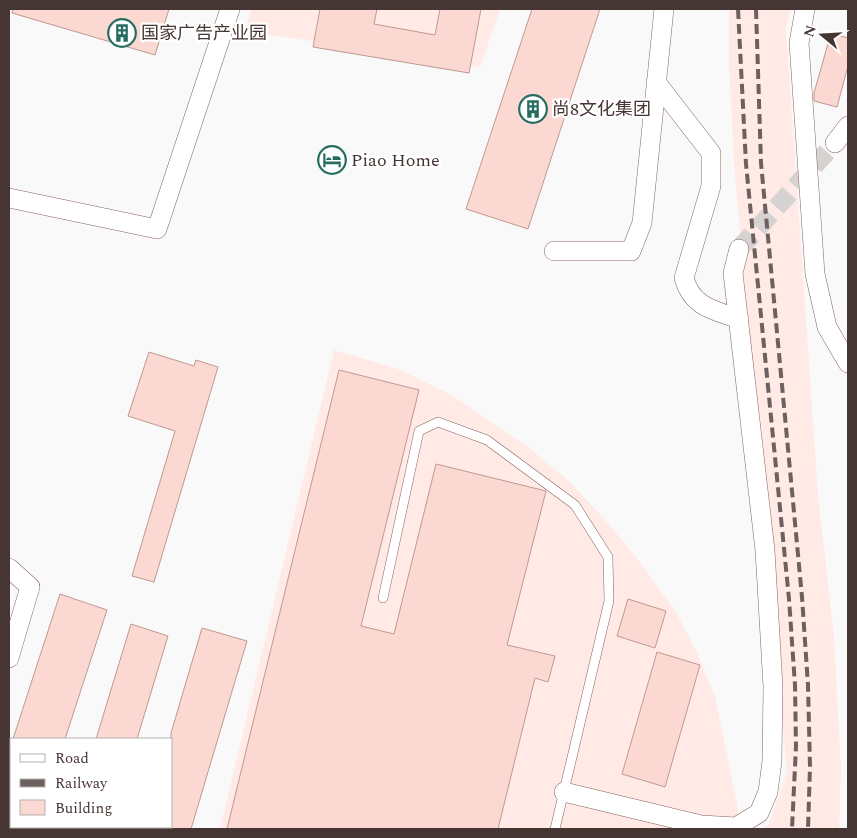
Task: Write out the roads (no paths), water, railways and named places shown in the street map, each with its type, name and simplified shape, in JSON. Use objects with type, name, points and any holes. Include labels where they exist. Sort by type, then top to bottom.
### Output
[{"type":"street","points":[[9,198],[157,229],[230,9]]},
{"type":"street","points":[[554,251],[631,251],[642,223],[664,9]]},
{"type":"street","points":[[805,9],[799,43],[815,274],[827,327],[848,363]]},
{"type":"street","points":[[656,82],[711,153],[711,186],[684,278],[688,291],[704,307],[739,320]]},
{"type":"street","points":[[836,143],[848,126]]},
{"type":"street","points":[[564,792],[702,825],[736,827],[759,813],[768,792],[772,761],[772,687],[765,550],[733,273],[739,249]]},
{"type":"street","points":[[9,568],[30,587],[9,658]]},
{"type":"lane","points":[[383,598],[419,432],[438,422],[487,440],[575,505],[608,557],[609,601],[555,829]]},
{"type":"tunnel","points":[[739,249],[835,143]]},
{"type":"railway","points":[[738,9],[746,164],[789,599],[795,685],[796,746],[792,829]]},
{"type":"railway","points":[[756,9],[761,163],[802,597],[808,685],[810,767],[808,829]]},
{"type":"place","name":"国家广告产业园","points":[[122,33]]},
{"type":"place","name":"尚8文化集团","points":[[533,109]]},
{"type":"place","name":"Piao Home","points":[[332,160]]}]
